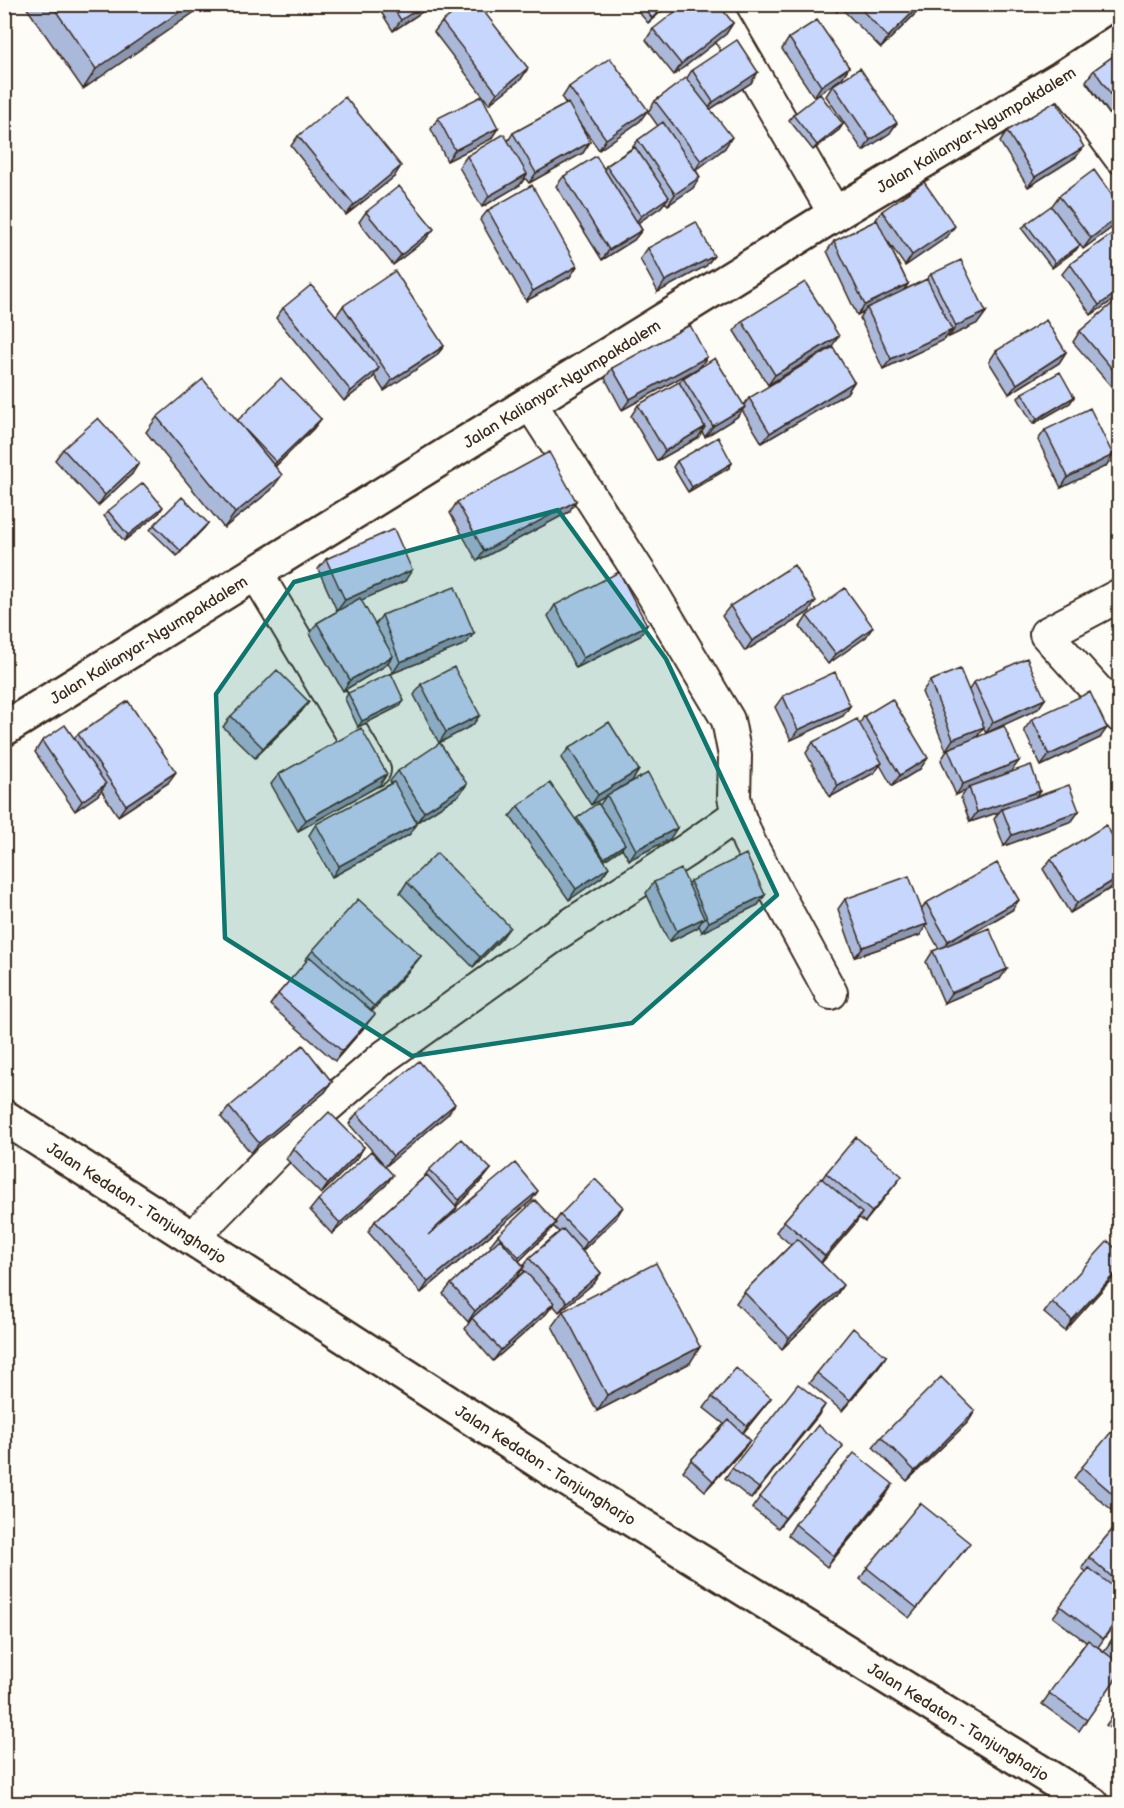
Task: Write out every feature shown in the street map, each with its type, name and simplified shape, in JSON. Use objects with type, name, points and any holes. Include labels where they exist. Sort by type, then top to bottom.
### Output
[{"type":"street","points":[[713,4],[835,214]]},
{"type":"street","name":"Jalan Kalianyar-Ngumpakdalem","points":[[4,729],[835,214],[1062,78],[1119,40]]},
{"type":"street","points":[[1062,78],[1119,157]]},
{"type":"street","points":[[530,403],[651,591],[728,720],[735,756],[734,797],[738,814],[749,842],[831,993]]},
{"type":"street","points":[[256,573],[376,773]]},
{"type":"street","points":[[1119,595],[1046,634],[1119,716]]},
{"type":"street","points":[[193,1237],[289,1139],[384,1057],[558,933],[687,850],[738,814]]},
{"type":"street","name":"Jalan Kedaton - Tanjungharjo","points":[[4,1116],[562,1476],[1092,1803]]},
{"type":"highlighted area","points":[[558,510],[666,659],[777,895],[632,1023],[412,1056],[225,938],[216,694],[294,582]]},
{"type":"building","points":[[51,4],[191,4],[96,69]]},
{"type":"building","points":[[390,4],[425,4],[401,20]]},
{"type":"building","points":[[465,4],[478,4],[528,68],[497,93],[442,22]]},
{"type":"building","points":[[641,4],[667,4],[652,18]]},
{"type":"building","points":[[685,4],[718,4],[733,23],[681,64],[653,29]]},
{"type":"building","points":[[856,4],[921,4],[888,37]]},
{"type":"building","points":[[817,20],[849,67],[821,86],[789,38]]},
{"type":"building","points":[[737,40],[758,72],[713,102],[692,70]]},
{"type":"building","points":[[1119,52],[1119,106],[1094,70]]},
{"type":"building","points":[[610,58],[648,110],[606,139],[569,87]]},
{"type":"building","points":[[860,68],[897,123],[870,140],[833,85]]},
{"type":"building","points":[[686,78],[732,137],[701,161],[655,101]]},
{"type":"building","points":[[820,94],[843,124],[817,145],[793,115]]},
{"type":"building","points":[[482,96],[498,128],[455,150],[438,118]]},
{"type":"building","points":[[345,97],[401,166],[354,205],[298,136]]},
{"type":"building","points":[[1056,101],[1084,147],[1035,177],[1007,131]]},
{"type":"building","points":[[568,103],[590,142],[536,173],[513,133]]},
{"type":"building","points":[[663,122],[700,177],[675,194],[638,140]]},
{"type":"building","points":[[504,134],[527,174],[489,196],[467,156]]},
{"type":"building","points":[[635,147],[669,197],[641,216],[606,166]]},
{"type":"building","points":[[596,156],[642,230],[609,250],[564,176]]},
{"type":"building","points":[[1094,170],[1119,205],[1119,216],[1091,238],[1059,196]]},
{"type":"building","points":[[924,182],[955,226],[912,255],[882,211]]},
{"type":"building","points":[[532,185],[577,266],[533,291],[488,210]]},
{"type":"building","points":[[399,186],[434,229],[401,255],[366,212]]},
{"type":"building","points":[[1051,206],[1080,245],[1055,263],[1026,224]]},
{"type":"building","points":[[877,220],[908,284],[865,305],[834,241]]},
{"type":"building","points":[[696,222],[714,256],[665,281],[648,248]]},
{"type":"building","points":[[1119,229],[1119,291],[1099,305],[1070,264]]},
{"type":"building","points":[[961,260],[986,312],[956,326],[931,274]]},
{"type":"building","points":[[395,271],[444,346],[392,380],[343,306]]},
{"type":"building","points":[[927,279],[952,330],[891,359],[867,308]]},
{"type":"building","points":[[805,282],[839,336],[775,375],[742,321]]},
{"type":"building","points":[[311,285],[379,368],[351,391],[283,308]]},
{"type":"building","points":[[1119,298],[1119,377],[1080,331]]},
{"type":"building","points":[[1046,320],[1066,352],[1017,384],[996,351]]},
{"type":"building","points":[[690,325],[707,357],[630,399],[612,368]]},
{"type":"building","points":[[833,347],[854,382],[770,433],[749,398]]},
{"type":"building","points":[[715,358],[745,407],[713,426],[683,378]]},
{"type":"building","points":[[1060,372],[1074,397],[1037,419],[1022,393]]},
{"type":"building","points":[[281,378],[321,419],[276,462],[237,421]]},
{"type":"building","points":[[203,379],[282,475],[235,513],[157,417]]},
{"type":"building","points":[[679,382],[705,427],[665,451],[638,405]]},
{"type":"building","points":[[1090,408],[1113,455],[1068,477],[1045,430]]},
{"type":"building","points":[[98,418],[139,463],[105,495],[63,449]]},
{"type":"building","points":[[718,437],[732,463],[692,487],[677,461]]},
{"type":"building","points":[[549,452],[576,501],[484,551],[457,502]]},
{"type":"building","points":[[143,483],[163,507],[128,535],[108,511]]},
{"type":"building","points":[[182,497],[208,523],[181,551],[154,525]]},
{"type":"building","points":[[394,529],[412,570],[345,600],[326,559]]},
{"type":"building","points":[[794,565],[816,601],[752,641],[730,606]]},
{"type":"building","points":[[619,572],[647,625],[583,658],[555,605]]},
{"type":"building","points":[[455,587],[474,633],[400,662],[382,615]]},
{"type":"building","points":[[845,588],[873,627],[836,654],[807,616]]},
{"type":"building","points":[[360,598],[393,656],[350,680],[317,623]]},
{"type":"building","points":[[1027,658],[1045,699],[993,722],[974,682]]},
{"type":"building","points":[[454,667],[480,715],[446,732],[421,684]]},
{"type":"building","points":[[960,669],[984,727],[953,739],[930,681]]},
{"type":"building","points":[[277,670],[309,702],[263,748],[231,716]]},
{"type":"building","points":[[835,672],[850,706],[798,730],[783,696]]},
{"type":"building","points":[[391,673],[404,701],[362,721],[348,693]]},
{"type":"building","points":[[1090,692],[1107,728],[1049,755],[1032,719]]},
{"type":"building","points":[[892,699],[928,758],[900,775],[864,716]]},
{"type":"building","points":[[128,701],[176,772],[126,805],[78,734]]},
{"type":"building","points":[[857,719],[882,763],[838,786],[813,742]]},
{"type":"building","points":[[609,722],[639,770],[598,795],[569,748]]},
{"type":"building","points":[[65,725],[106,784],[82,801],[42,741]]},
{"type":"building","points":[[1004,726],[1019,761],[963,784],[948,749]]},
{"type":"building","points":[[361,728],[387,774],[306,820],[279,774]]},
{"type":"building","points":[[440,743],[467,784],[424,812],[398,771]]},
{"type":"building","points":[[1031,765],[1040,791],[977,812],[969,787]]},
{"type":"building","points":[[648,773],[677,828],[636,850],[607,795]]},
{"type":"building","points":[[394,782],[417,824],[339,866],[316,824]]},
{"type":"building","points":[[550,783],[609,867],[576,889],[518,806]]},
{"type":"building","points":[[1069,785],[1079,811],[1012,835],[1002,809]]},
{"type":"building","points":[[598,803],[625,844],[604,858],[577,818]]},
{"type":"building","points":[[1106,825],[1119,847],[1119,877],[1077,903],[1051,859]]},
{"type":"building","points":[[437,853],[510,927],[480,957],[407,882]]},
{"type":"building","points":[[746,854],[765,895],[709,922],[690,881]]},
{"type":"building","points":[[997,863],[1019,900],[948,941],[926,903]]},
{"type":"building","points":[[681,869],[704,918],[677,931],[654,882]]},
{"type":"building","points":[[909,876],[927,924],[863,947],[845,899]]},
{"type":"building","points":[[358,899],[421,956],[374,1006],[313,950]]},
{"type":"building","points":[[989,928],[1007,969],[951,993],[933,951]]},
{"type":"building","points":[[310,957],[375,1014],[342,1051],[278,994]]},
{"type":"building","points":[[303,1045],[332,1082],[259,1143],[229,1107]]},
{"type":"building","points":[[419,1061],[455,1104],[393,1156],[357,1113]]},
{"type":"building","points":[[329,1112],[364,1147],[328,1184],[293,1148]]},
{"type":"building","points":[[856,1137],[902,1176],[872,1212],[826,1173]]},
{"type":"building","points":[[461,1139],[491,1169],[459,1200],[429,1170]]},
{"type":"building","points":[[371,1151],[393,1175],[340,1223],[318,1200]]},
{"type":"building","points":[[515,1163],[538,1191],[428,1282],[375,1221],[427,1175],[457,1208],[428,1235]]},
{"type":"building","points":[[821,1178],[862,1213],[825,1256],[784,1221]]},
{"type":"building","points":[[595,1179],[623,1207],[587,1242],[560,1215]]},
{"type":"building","points":[[535,1200],[556,1223],[519,1257],[498,1235]]},
{"type":"building","points":[[563,1229],[601,1273],[567,1302],[529,1258]]},
{"type":"building","points":[[500,1239],[524,1267],[475,1311],[451,1284]]},
{"type":"building","points":[[797,1239],[843,1285],[789,1338],[744,1292]]},
{"type":"building","points":[[1108,1241],[1119,1252],[1119,1269],[1072,1320],[1052,1302]]},
{"type":"building","points":[[656,1263],[700,1347],[607,1395],[563,1311]]},
{"type":"building","points":[[525,1271],[554,1303],[501,1350],[472,1318]]},
{"type":"building","points":[[853,1328],[886,1356],[850,1400],[817,1373]]},
{"type":"building","points":[[736,1368],[771,1398],[747,1426],[712,1397]]},
{"type":"building","points":[[941,1377],[975,1411],[915,1471],[881,1437]]},
{"type":"building","points":[[798,1384],[825,1405],[759,1488],[732,1468]]},
{"type":"building","points":[[729,1420],[750,1440],[713,1481],[691,1460]]},
{"type":"building","points":[[818,1425],[843,1446],[785,1518],[760,1497]]},
{"type":"building","points":[[1112,1431],[1119,1437],[1119,1499],[1082,1467]]},
{"type":"building","points":[[854,1453],[893,1484],[834,1556],[795,1524]]},
{"type":"building","points":[[920,1503],[970,1543],[917,1608],[867,1568]]},
{"type":"building","points":[[1119,1522],[1119,1583],[1089,1557]]},
{"type":"building","points":[[1089,1568],[1119,1591],[1119,1617],[1103,1639],[1060,1606]]},
{"type":"building","points":[[1119,1630],[1119,1649],[1110,1642]]},
{"type":"building","points":[[1088,1640],[1119,1663],[1119,1674],[1087,1720],[1049,1693]]},
{"type":"building","points":[[1119,1707],[1119,1719],[1114,1714]]}]
